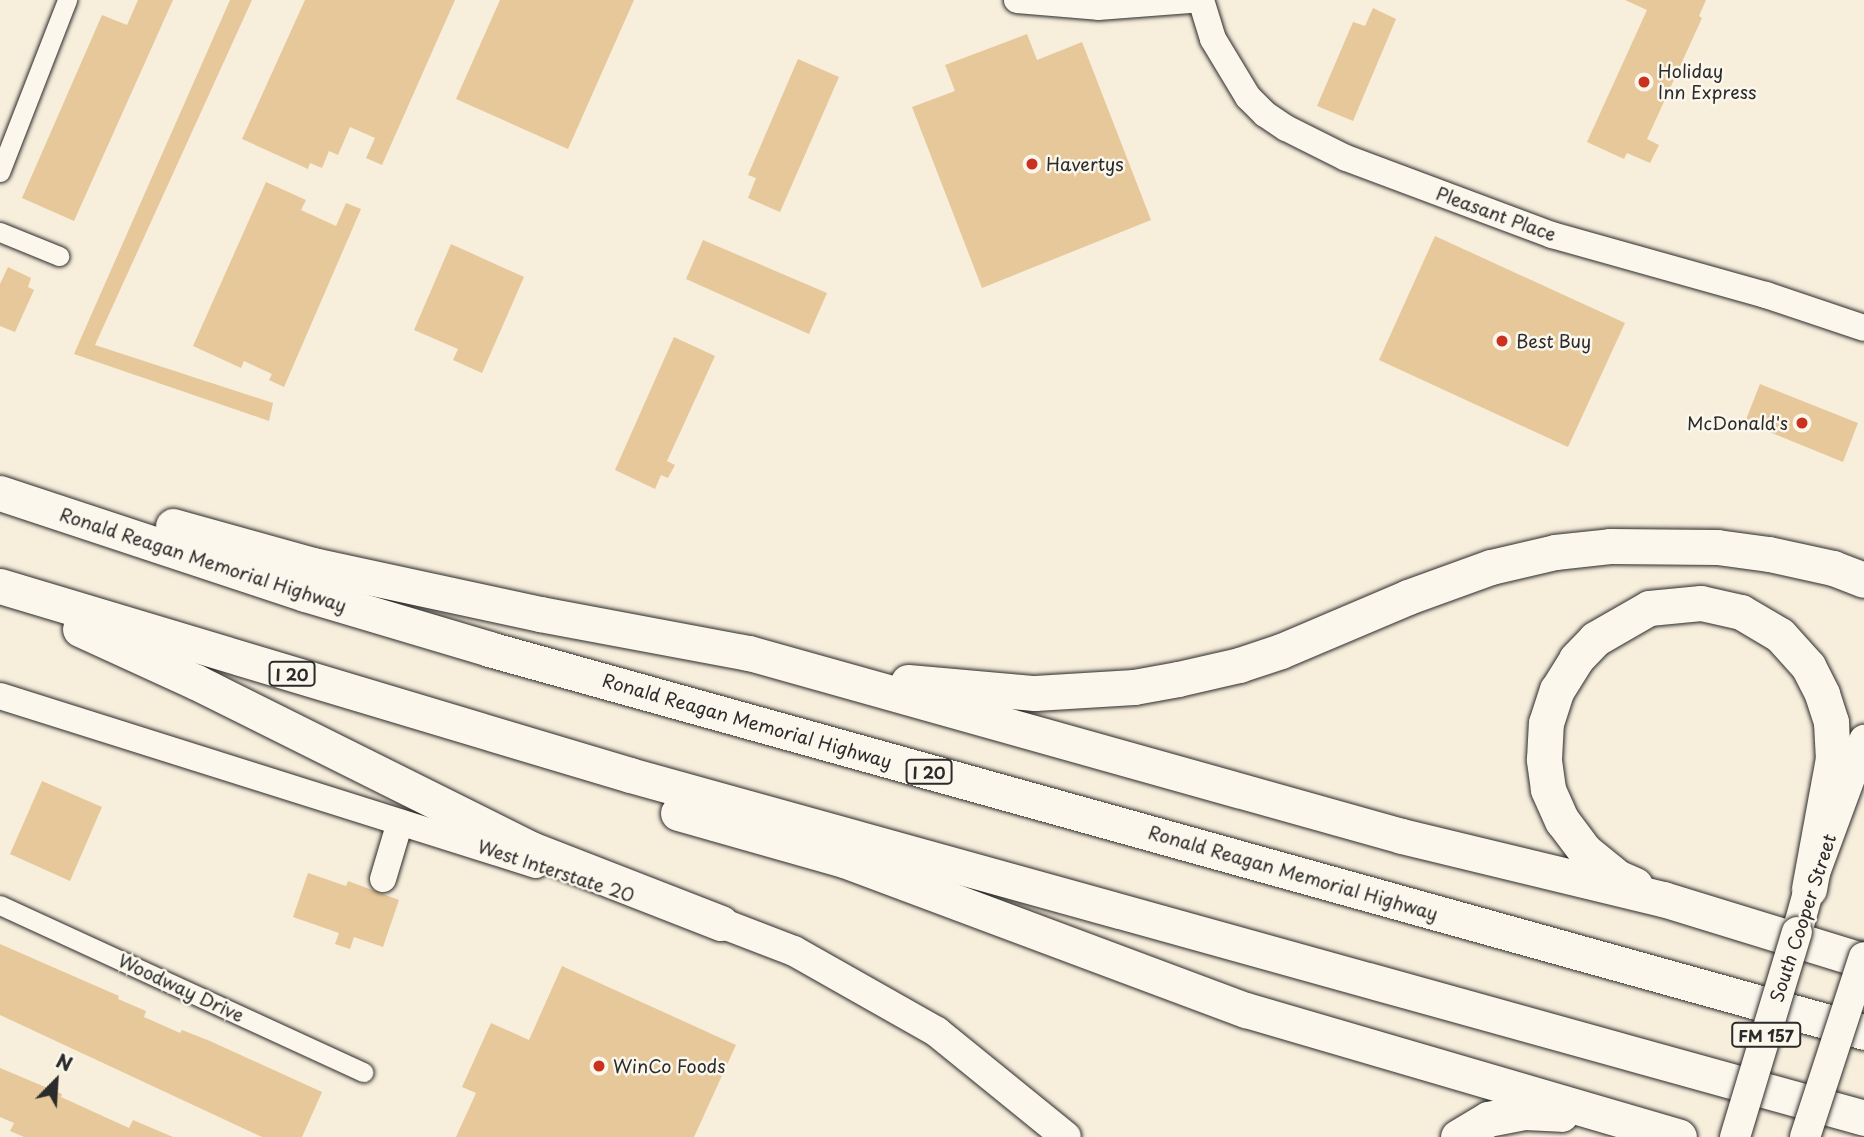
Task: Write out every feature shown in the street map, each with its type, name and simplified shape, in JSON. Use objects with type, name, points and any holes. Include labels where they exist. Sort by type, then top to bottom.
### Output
[{"type":"highway","points":[[0,469],[263,553],[540,614],[892,680],[1035,693],[1134,687],[1239,665],[1346,626],[1432,588],[1491,567],[1555,552],[1610,546],[1717,547],[1769,554],[1842,558],[1864,554]]},
{"type":"highway","name":"Ronald Reagan Memorial Highway","points":[[0,493],[305,594],[489,649],[1864,1032]]},
{"type":"highway","points":[[1769,554],[1833,568],[1864,580]]},
{"type":"highway","name":"I 20","points":[[0,586],[584,761],[1864,1118]]},
{"type":"highway","points":[[0,592],[196,682],[531,849],[721,923]]},
{"type":"highway","points":[[1663,899],[1617,877],[1585,851],[1562,821],[1548,789],[1544,759],[1546,723],[1557,690],[1576,659],[1595,639],[1649,608],[1701,603],[1741,612],[1780,635],[1808,666],[1822,694],[1831,722],[1833,758],[1809,889]]},
{"type":"highway","points":[[749,653],[1402,836],[1663,899],[1864,959]]},
{"type":"highway","points":[[584,761],[635,801],[844,860],[1246,1010],[1668,1134]]},
{"type":"highway","points":[[1458,1137],[1489,1119],[1525,1112],[1579,1115],[1668,1134]]},
{"type":"main road","name":"South Cooper Street","points":[[1735,1137],[1809,889],[1864,740]]},
{"type":"main road","name":"West Interstate 20","points":[[721,923],[793,951],[937,1032],[1066,1137]]},
{"type":"main road","points":[[1805,1137],[1864,959]]},
{"type":"street","points":[[0,172],[67,0]]},
{"type":"street","points":[[1017,0],[1098,7],[1190,0]]},
{"type":"street","name":"Pleasant Place","points":[[1201,0],[1213,39],[1248,97],[1265,114],[1286,128],[1346,158],[1552,235],[1766,295],[1864,328]]},
{"type":"street","points":[[0,232],[59,256]]},
{"type":"street","name":"West Interstate 20","points":[[0,696],[721,923]]},
{"type":"street","points":[[383,880],[400,822]]},
{"type":"street","name":"Woodway Drive","points":[[0,905],[363,1072]]},
{"type":"building","points":[[138,0],[173,0],[74,221],[22,198],[102,15],[127,25]]},
{"type":"building","points":[[230,0],[252,0],[95,345],[273,403],[269,421],[74,354]]},
{"type":"building","points":[[305,0],[455,0],[382,165],[366,158],[375,138],[350,127],[338,155],[329,151],[322,168],[310,163],[308,169],[242,139]]},
{"type":"building","points":[[500,0],[634,0],[568,149],[456,99]]},
{"type":"building","name":"Holiday Inn Express","points":[[1625,0],[1706,0],[1699,16],[1702,18],[1647,139],[1659,145],[1650,163],[1627,153],[1624,159],[1587,142],[1647,10]]},
{"type":"building","points":[[1373,8],[1396,19],[1353,121],[1317,106],[1353,22],[1365,26]]},
{"type":"building","name":"Havertys","points":[[1027,34],[1037,60],[1082,42],[1151,220],[982,288],[912,107],[955,91],[945,65]]},
{"type":"building","points":[[798,59],[839,77],[780,212],[748,198],[756,178],[748,175]]},
{"type":"building","points":[[266,182],[306,200],[301,210],[336,226],[346,203],[361,209],[284,387],[269,380],[272,374],[244,361],[241,368],[193,346]]},
{"type":"building","name":"Best Buy","points":[[1435,236],[1625,323],[1568,447],[1379,360]]},
{"type":"building","points":[[703,240],[827,293],[809,334],[686,279]]},
{"type":"building","points":[[451,244],[524,277],[482,373],[453,360],[458,349],[414,330]]},
{"type":"building","points":[[8,267],[31,278],[28,287],[34,290],[15,332],[0,326],[0,284]]},
{"type":"building","points":[[674,337],[715,356],[667,461],[675,465],[668,478],[661,475],[655,489],[615,470]]},
{"type":"building","name":"McDonald's","points":[[1760,384],[1858,423],[1843,462],[1745,422]]},
{"type":"building","points":[[42,781],[102,807],[70,881],[10,854]]},
{"type":"building","points":[[308,873],[346,886],[348,881],[399,900],[383,947],[354,937],[350,949],[335,944],[339,933],[293,917]]},
{"type":"building","points":[[0,944],[119,996],[118,999],[146,1011],[144,1017],[180,1033],[182,1030],[210,1041],[322,1092],[302,1137],[262,1137],[0,1015]]},
{"type":"building","name":"WinCo Foods","points":[[562,966],[736,1045],[694,1137],[456,1137],[476,1093],[462,1087],[491,1023],[529,1040]]},
{"type":"building","points":[[0,1068],[62,1094],[61,1097],[129,1128],[133,1120],[173,1137],[24,1137],[10,1131],[14,1123],[0,1117]]},
{"type":"place","name":"Holiday Inn Express","points":[[1644,82]]},
{"type":"place","name":"Havertys","points":[[1032,164]]},
{"type":"place","name":"Best Buy","points":[[1502,341]]},
{"type":"place","name":"McDonald's","points":[[1802,423]]},
{"type":"place","name":"WinCo Foods","points":[[599,1066]]}]
